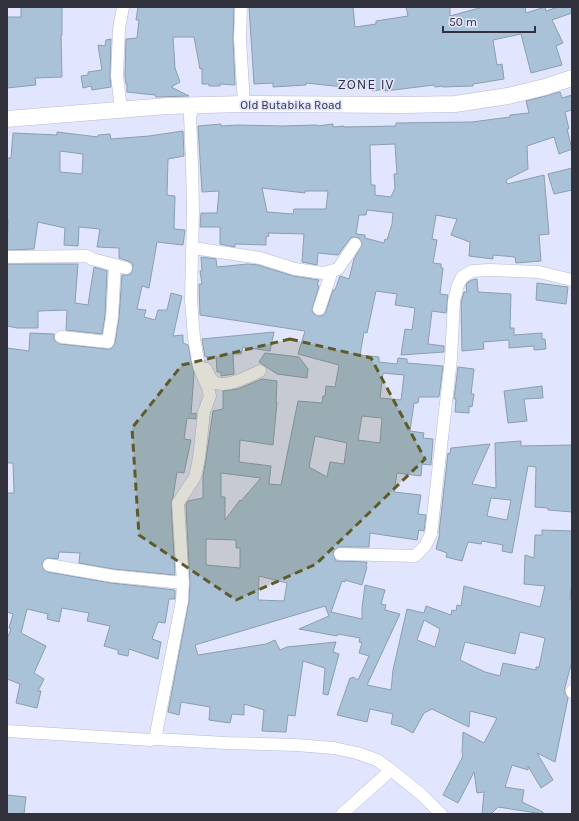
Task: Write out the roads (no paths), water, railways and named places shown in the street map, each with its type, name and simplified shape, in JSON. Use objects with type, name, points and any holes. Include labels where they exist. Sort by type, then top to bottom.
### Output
[{"type":"main road","name":"Old Butabika Road","points":[[7,119],[121,109],[244,104],[455,104],[508,96],[545,87],[572,78]]},
{"type":"street","points":[[121,109],[117,76],[119,29],[123,7]]},
{"type":"street","points":[[241,7],[240,39],[244,104]]},
{"type":"street","points":[[155,739],[182,601],[183,583],[178,503],[195,477],[199,458],[204,412],[210,396],[199,367],[194,338],[191,300],[193,248],[190,116],[194,106]]},
{"type":"street","points":[[193,248],[260,258],[295,269],[323,273],[338,269],[355,244]]},
{"type":"street","points":[[7,257],[87,256],[92,259],[120,266],[108,342],[61,337]]},
{"type":"street","points":[[340,554],[415,556],[424,546],[431,534],[451,359],[454,301],[458,285],[462,277],[472,271],[489,270],[539,272],[572,280]]},
{"type":"street","points":[[319,309],[332,271]]},
{"type":"street","points":[[198,358],[212,380],[218,384],[228,384],[260,371]]},
{"type":"street","points":[[49,565],[112,576],[183,583]]},
{"type":"street","points":[[7,730],[151,740],[270,743],[334,748],[357,752],[377,760],[391,770],[421,794],[441,814]]},
{"type":"street","points":[[342,814],[391,770]]},
{"type":"district","name":"ZONE IV","points":[[366,84]]}]
